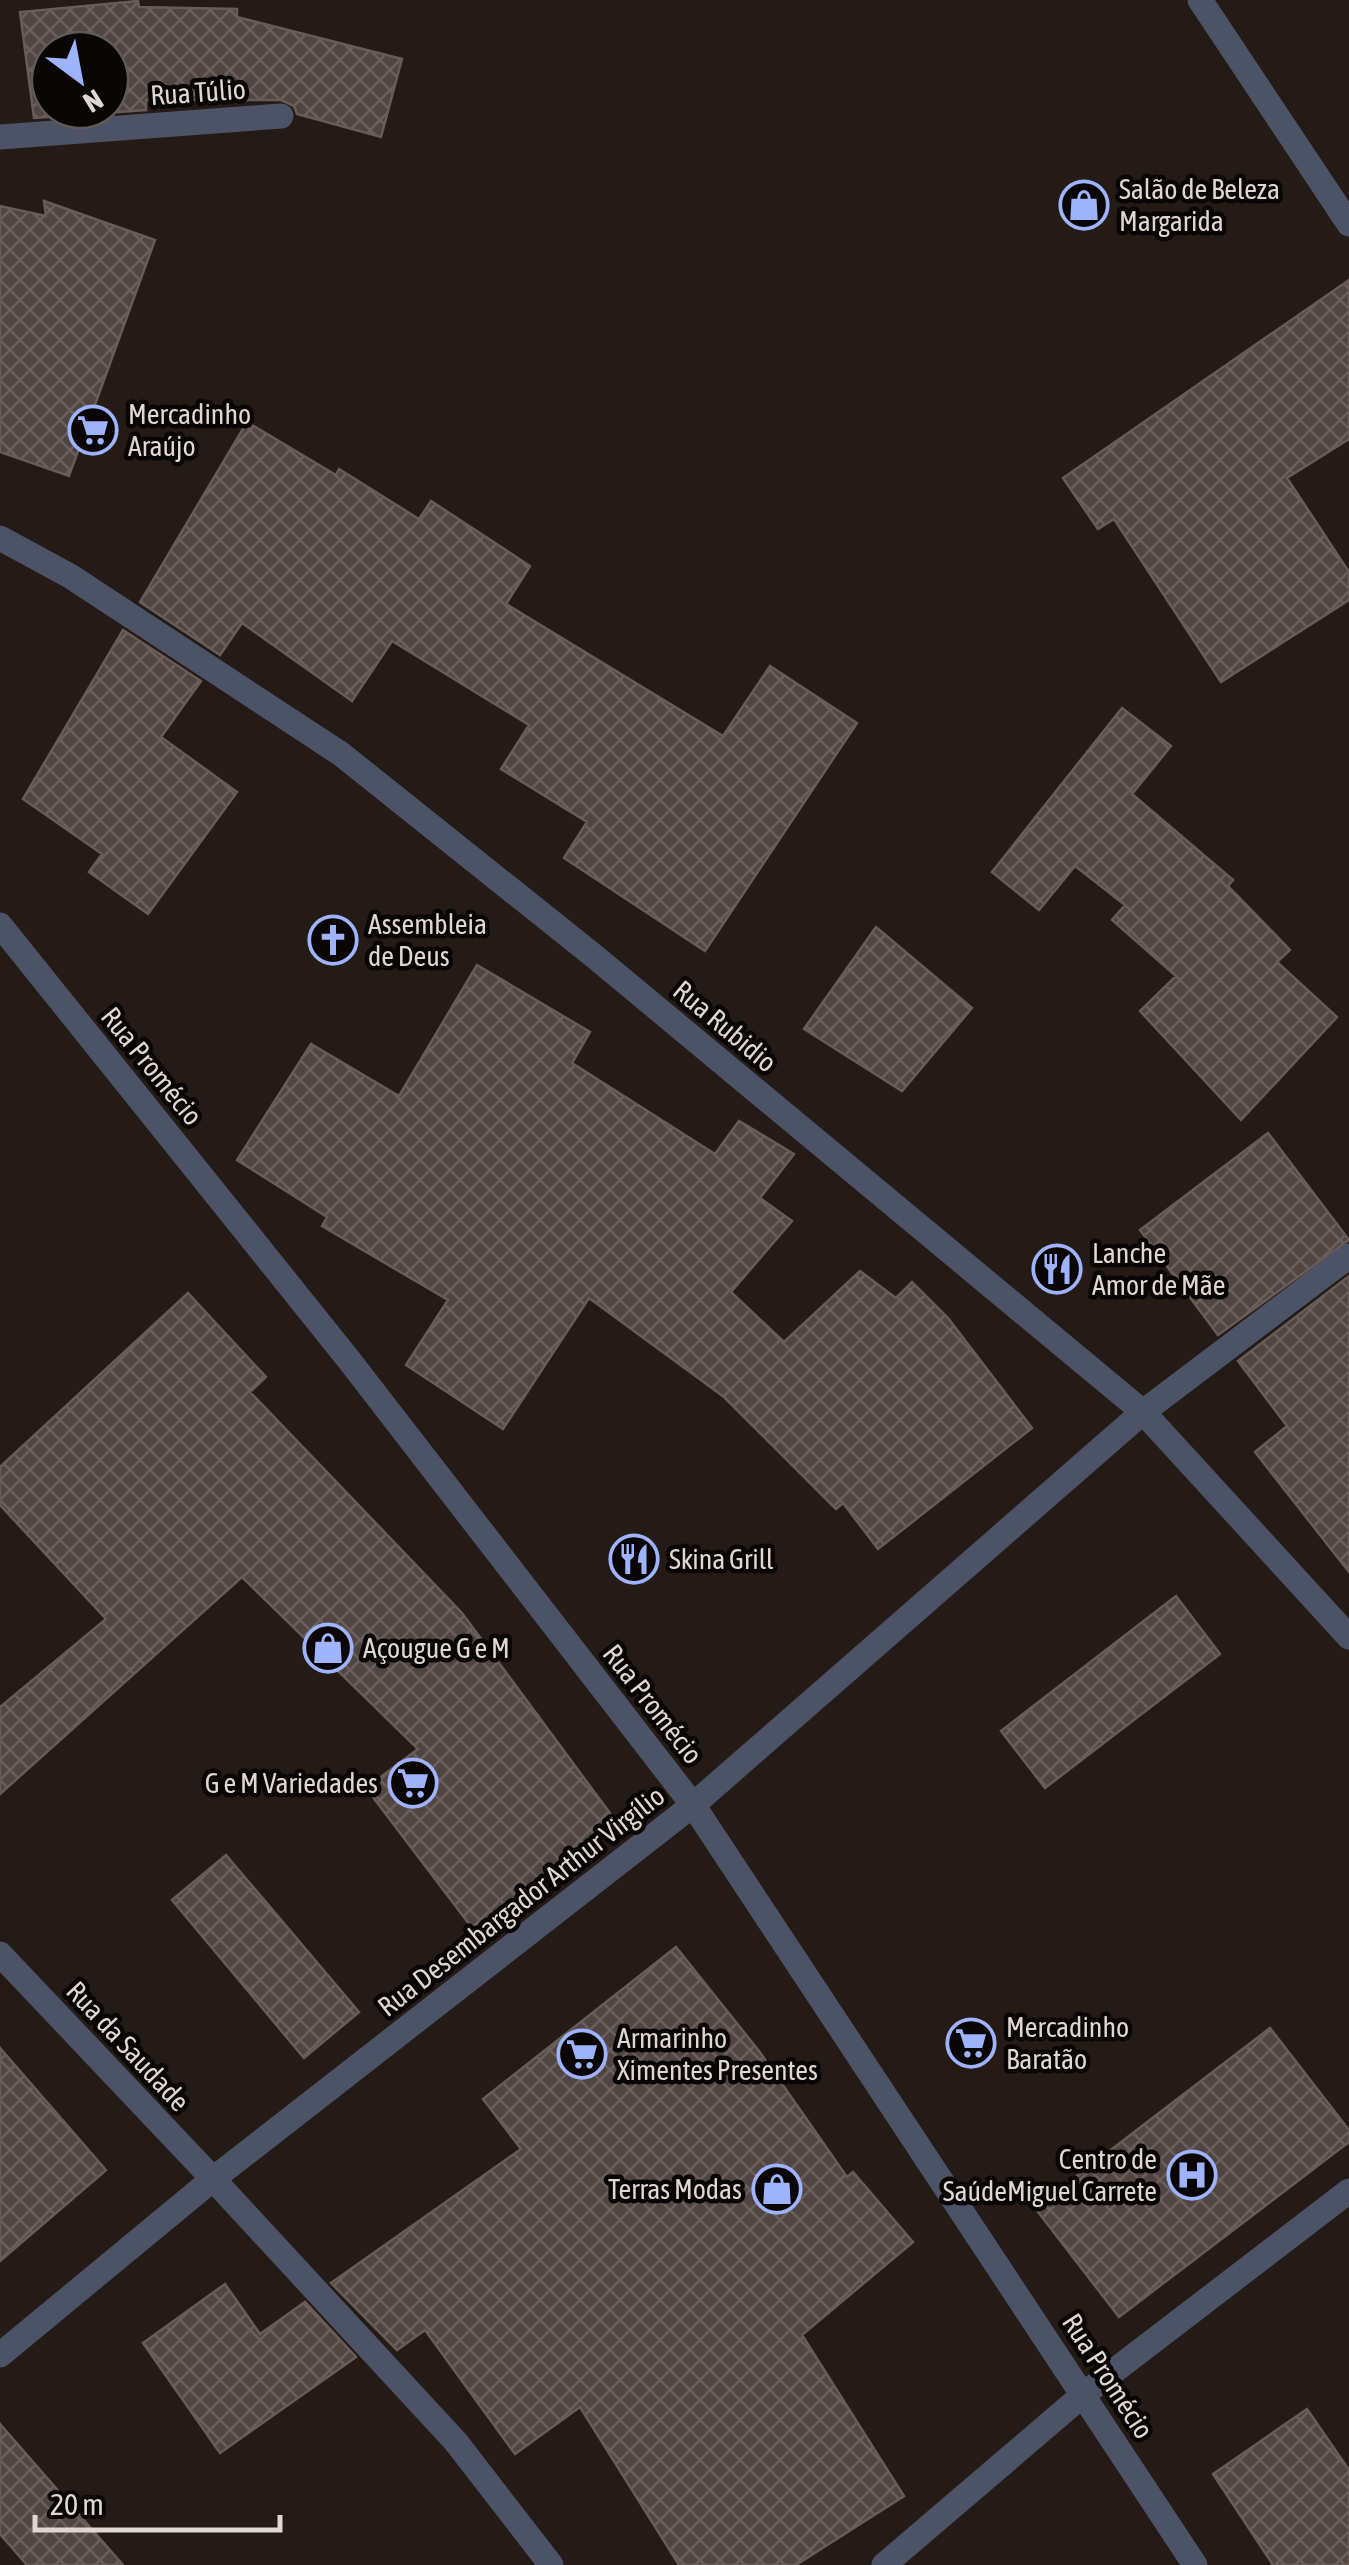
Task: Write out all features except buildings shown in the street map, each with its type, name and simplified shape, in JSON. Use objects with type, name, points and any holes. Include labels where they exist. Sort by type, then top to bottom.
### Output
[{"type":"street","points":[[1200,0],[1349,224]]},
{"type":"street","name":"Rua Túlio","points":[[0,137],[282,116]]},
{"type":"street","name":"Rua Rubidio","points":[[0,538],[70,576],[341,754],[594,956],[1143,1412],[1349,1637]]},
{"type":"street","name":"Rua Promécio","points":[[0,925],[350,1360],[693,1805],[1195,2565]]},
{"type":"street","name":"Rua Desembargador Arthur Virgílio","points":[[0,2355],[212,2179],[693,1805],[1143,1412],[1349,1256]]},
{"type":"street","name":"Rua da Saudade","points":[[0,1954],[456,2442],[551,2565]]},
{"type":"street","points":[[884,2565],[1084,2394],[1349,2191]]},
{"type":"place","name":"Salão de Beleza Margarida","points":[[1084,205]]},
{"type":"place","name":"Mercadinho Araújo","points":[[93,430]]},
{"type":"place","name":"Assembleia de Deus","points":[[333,940]]},
{"type":"place","name":"Lanche Amor de Mãe","points":[[1057,1269]]},
{"type":"place","name":"Skina Grill","points":[[634,1559]]},
{"type":"place","name":"Açougue G e M","points":[[328,1648]]},
{"type":"place","name":"G e M Variedades","points":[[413,1783]]},
{"type":"place","name":"Mercadinho Baratão","points":[[971,2043]]},
{"type":"place","name":"Armarinho Ximentes Presentes","points":[[582,2054]]},
{"type":"place","name":"Centro de SaúdeMiguel Carrete","points":[[1192,2175]]},
{"type":"place","name":"Terras Modas","points":[[777,2189]]}]
